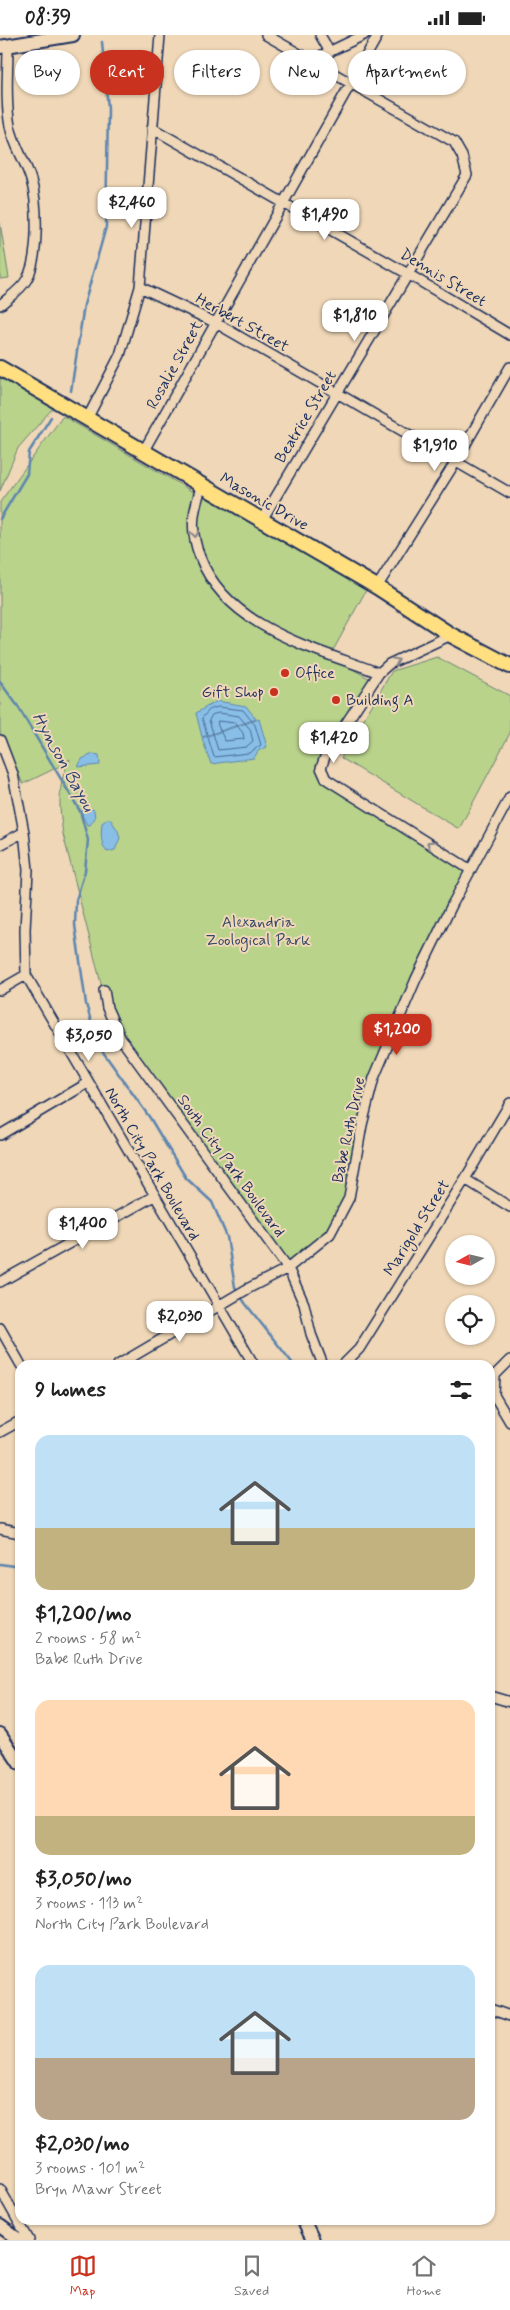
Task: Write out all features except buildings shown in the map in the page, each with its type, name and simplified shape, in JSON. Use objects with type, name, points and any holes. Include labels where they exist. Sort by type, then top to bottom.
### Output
[{"type":"main road","name":"Masonic Drive","points":[[0,368],[377,587],[451,635],[510,666]]},
{"type":"street","points":[[0,305],[18,290],[27,278],[34,249],[35,223],[31,180],[20,156],[9,119],[4,46],[74,35]]},
{"type":"street","points":[[86,419],[120,355],[140,287],[160,35]]},
{"type":"street","points":[[266,35],[291,50]]},
{"type":"street","points":[[320,35],[329,50]]},
{"type":"street","points":[[332,50],[364,35]]},
{"type":"street","name":"Rosalie Street","points":[[370,50],[378,35]]},
{"type":"street","name":"Rosalie Street","points":[[144,452],[348,89]]},
{"type":"street","name":"Beatrice Street","points":[[262,520],[467,175],[462,156],[454,142],[368,95]]},
{"type":"street","name":"Dennis Street","points":[[152,128],[408,274],[510,335]]},
{"type":"street","name":"Herbert Street","points":[[140,287],[216,323],[510,493]]},
{"type":"street","points":[[377,587],[456,461],[510,367]]},
{"type":"street","points":[[201,486],[194,516],[194,537],[202,562],[212,582],[225,597],[249,617],[308,647],[379,673]]},
{"type":"street","points":[[451,635],[389,664],[379,673],[326,754],[321,768],[326,779],[471,870]]},
{"type":"street","name":"North City Park Boulevard","points":[[0,740],[13,774],[24,832],[28,869],[26,975],[251,1360]]},
{"type":"street","name":"Babe Ruth Drive","points":[[127,1360],[230,1301],[249,1288],[288,1268],[330,1234],[342,1214],[353,1181],[362,1125],[374,1078],[416,979],[510,797]]},
{"type":"street","points":[[0,845],[24,832]]},
{"type":"street","points":[[0,990],[26,975]]},
{"type":"street","name":"South City Park Boulevard","points":[[104,990],[107,1008],[121,1039],[288,1268],[304,1303],[311,1334],[322,1360]]},
{"type":"street","points":[[0,1135],[88,1083]]},
{"type":"street","name":"Marigold Street","points":[[348,1360],[359,1349],[510,1103]]},
{"type":"street","points":[[465,1179],[510,1207]]},
{"type":"street","points":[[0,1282],[154,1196]]},
{"type":"street","points":[[0,1328],[18,1360]]},
{"type":"street","points":[[495,1376],[510,1360]]},
{"type":"street","points":[[495,1398],[510,1422]]},
{"type":"street","points":[[0,1432],[15,1424]]},
{"type":"street","points":[[0,1529],[15,1532]]},
{"type":"street","points":[[495,1698],[510,1702]]},
{"type":"street","points":[[0,1734],[15,1756]]},
{"type":"street","points":[[495,2011],[510,2016]]},
{"type":"street","points":[[0,2189],[15,2215]]},
{"type":"street","points":[[20,2225],[29,2240]]},
{"type":"street","points":[[306,2225],[313,2240]]},
{"type":"street","points":[[0,2226],[19,2240]]},
{"type":"green space","points":[[0,223],[9,278],[0,279]]},
{"type":"green space","points":[[0,368],[58,402],[18,448],[0,491]]},
{"type":"green space","name":"Alexandria Zoological Park","points":[[63,416],[193,492],[195,486],[370,583],[330,656],[370,679],[325,754],[323,775],[471,870],[374,1077],[353,1179],[329,1234],[283,1267],[147,1076],[107,1007],[63,834],[60,796],[63,777],[70,759],[23,784],[0,732],[0,502]]},
{"type":"green space","points":[[437,657],[510,696],[510,733],[459,829],[341,758],[392,671]]},
{"type":"water","points":[[217,701],[246,706],[256,719],[202,737],[196,713]]},
{"type":"water","points":[[259,719],[267,747],[258,751],[254,758],[211,764],[202,738]]},
{"type":"water","points":[[93,754],[99,755],[100,765],[78,767],[82,759]]},
{"type":"water","points":[[86,807],[94,810],[95,818],[90,825],[87,825],[82,815],[83,808]]},
{"type":"water","points":[[107,819],[111,820],[120,838],[115,850],[107,852],[102,842],[101,834],[102,823]]},
{"type":"waterway","name":"Hynson Bayou","points":[[71,391],[84,305],[106,227],[108,109],[102,42]]},
{"type":"waterway","name":"Hynson Bayou","points":[[0,519],[27,474],[29,452],[51,417]]},
{"type":"waterway","name":"Hynson Bayou","points":[[0,682],[17,705],[80,811],[88,840],[85,871],[76,900],[75,925],[86,1004],[98,1045],[150,1118],[186,1178],[212,1202],[227,1237],[235,1287],[245,1303],[290,1360]]},
{"type":"waterway","name":"Hynson Bayou","points":[[0,1564],[15,1566]]},
{"type":"place","name":"Office","points":[[285,673]]},
{"type":"place","name":"Gift Shop","points":[[274,692]]},
{"type":"place","name":"Building A","points":[[336,700]]}]
